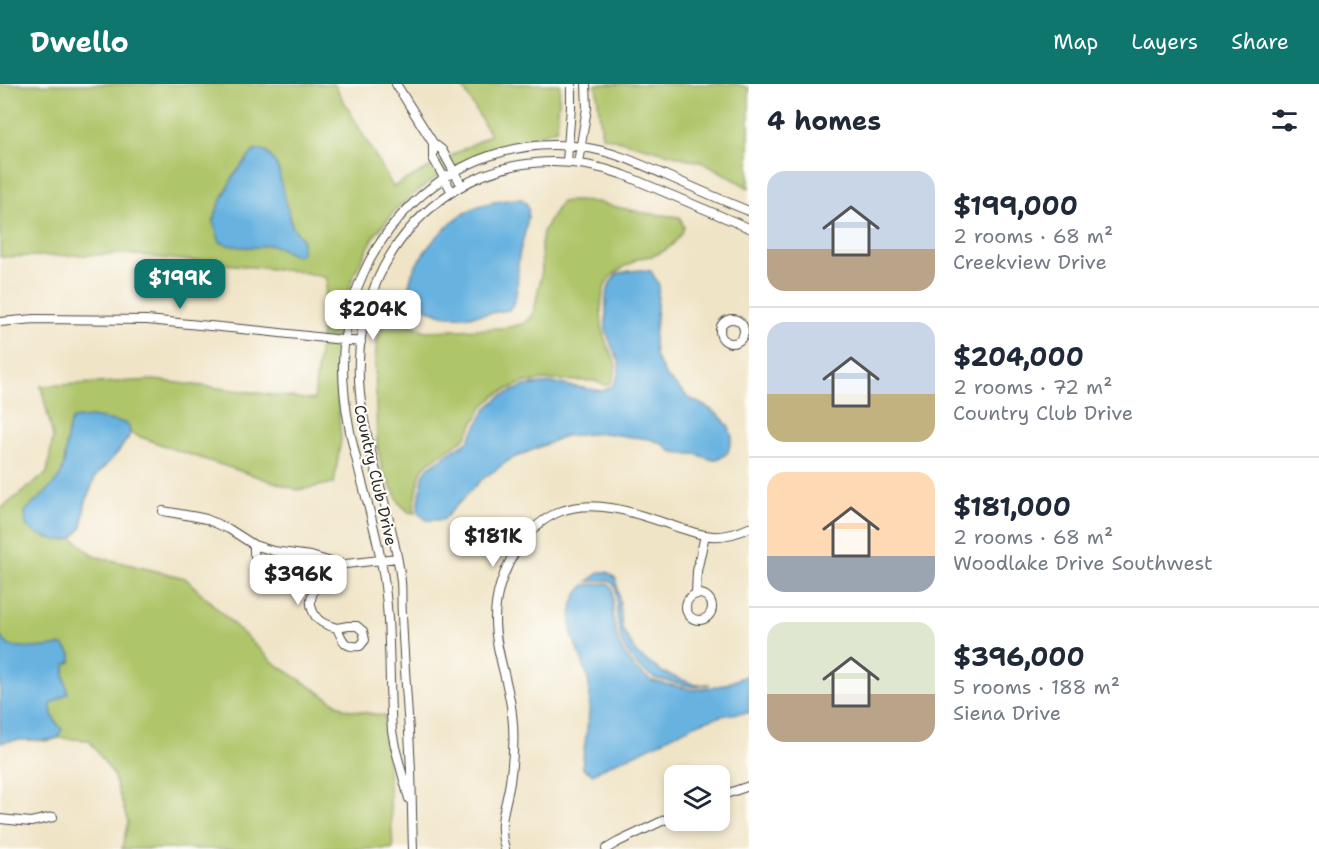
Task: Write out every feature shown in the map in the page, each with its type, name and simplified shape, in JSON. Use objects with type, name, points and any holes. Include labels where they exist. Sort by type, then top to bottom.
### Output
[{"type":"street","points":[[396,84],[433,143],[442,150],[462,186]]},
{"type":"street","points":[[567,162],[571,84]]},
{"type":"street","points":[[578,163],[587,108],[586,84]]},
{"type":"street","points":[[433,143],[433,158],[452,192]]},
{"type":"street","name":"Country Club Drive","points":[[411,809],[392,731],[387,600],[381,560],[349,427],[344,383],[345,340],[353,299],[371,257],[389,229],[428,189],[455,172],[490,156],[515,149],[568,146],[600,151],[628,159],[749,211]]},
{"type":"street","name":"Country Club Drive","points":[[413,849],[401,581],[363,414],[360,375],[361,342],[370,299],[387,261],[418,220],[452,192],[475,179],[528,163],[578,163],[624,174],[749,228]]},
{"type":"street","points":[[0,322],[35,319],[147,320],[361,342]]},
{"type":"street","points":[[505,849],[501,819],[510,779],[513,732],[510,700],[497,639],[495,618],[502,579],[518,547],[531,531],[548,517],[571,508],[589,505],[608,507],[705,535],[726,535],[749,528]]},
{"type":"street","points":[[163,512],[206,519],[229,529],[254,545],[282,553],[311,556],[346,564],[397,558]]},
{"type":"street","points":[[696,594],[697,571],[705,535]]},
{"type":"street","points":[[254,545],[257,562],[266,565],[274,567],[282,564],[282,553]]},
{"type":"street","points":[[330,562],[312,595],[310,604],[313,614],[320,622],[337,628]]},
{"type":"street","points":[[730,793],[749,786]]},
{"type":"street","points":[[0,819],[32,822],[52,818]]},
{"type":"street","points":[[606,849],[664,820]]},
{"type":"green space","points":[[0,84],[334,84],[393,187],[490,135],[461,84],[560,84],[557,129],[473,157],[432,180],[398,207],[375,235],[353,276],[341,319],[336,358],[341,439],[334,483],[298,490],[130,433],[118,452],[95,477],[85,504],[82,527],[73,538],[94,556],[185,578],[274,663],[345,709],[385,716],[393,849],[122,849],[128,822],[113,774],[89,740],[13,739],[0,743],[0,508],[47,473],[53,437],[41,386],[154,380],[314,400],[327,278],[302,272],[127,254],[0,257]]},
{"type":"green space","points":[[596,84],[737,84],[749,88],[749,188],[707,164],[602,136]]},
{"type":"green space","points":[[561,202],[597,202],[644,213],[680,217],[684,228],[675,242],[667,249],[652,256],[637,259],[608,280],[601,312],[605,337],[616,365],[610,384],[605,385],[594,381],[544,380],[522,383],[498,394],[484,405],[465,438],[428,463],[421,471],[414,506],[416,513],[409,512],[400,504],[382,469],[377,445],[375,361],[378,337],[383,325],[393,318],[426,331],[486,329],[522,324],[531,318],[535,307],[542,271],[543,232]]},
{"type":"water","points":[[262,150],[273,159],[277,167],[292,226],[302,239],[301,255],[291,254],[273,245],[244,247],[220,242],[213,222],[218,207],[234,175],[254,151]]},
{"type":"water","points":[[522,199],[529,210],[519,256],[517,291],[509,310],[472,316],[446,316],[415,302],[409,290],[413,271],[423,254],[442,232],[457,218],[474,208]]},
{"type":"water","points":[[651,271],[659,285],[654,341],[655,356],[666,376],[689,398],[721,417],[729,427],[732,437],[728,452],[713,460],[696,454],[671,451],[661,443],[650,439],[604,433],[565,436],[511,459],[480,481],[443,520],[427,520],[419,514],[418,506],[424,473],[430,466],[468,441],[487,408],[500,397],[524,386],[552,383],[602,391],[613,386],[619,374],[619,361],[606,330],[606,297],[610,283],[617,274]]},
{"type":"water","points":[[91,417],[125,423],[129,427],[128,438],[95,477],[85,504],[82,527],[73,538],[61,540],[42,536],[26,525],[25,512],[61,474],[68,430],[73,419]]},
{"type":"water","points":[[601,572],[607,572],[616,579],[622,629],[637,654],[662,672],[696,685],[710,684],[694,687],[654,678],[638,667],[622,645],[617,618],[616,586],[608,580],[588,581]]},
{"type":"water","points":[[607,583],[613,588],[613,618],[619,646],[635,669],[652,681],[694,690],[724,685],[749,673],[749,713],[735,713],[707,721],[610,764],[593,774],[582,768],[590,695],[586,673],[572,632],[572,610],[576,596],[585,585]]},
{"type":"water","points":[[0,636],[9,646],[35,648],[63,645],[71,654],[71,662],[66,664],[64,675],[68,693],[51,704],[54,718],[62,729],[58,738],[0,743]]}]
